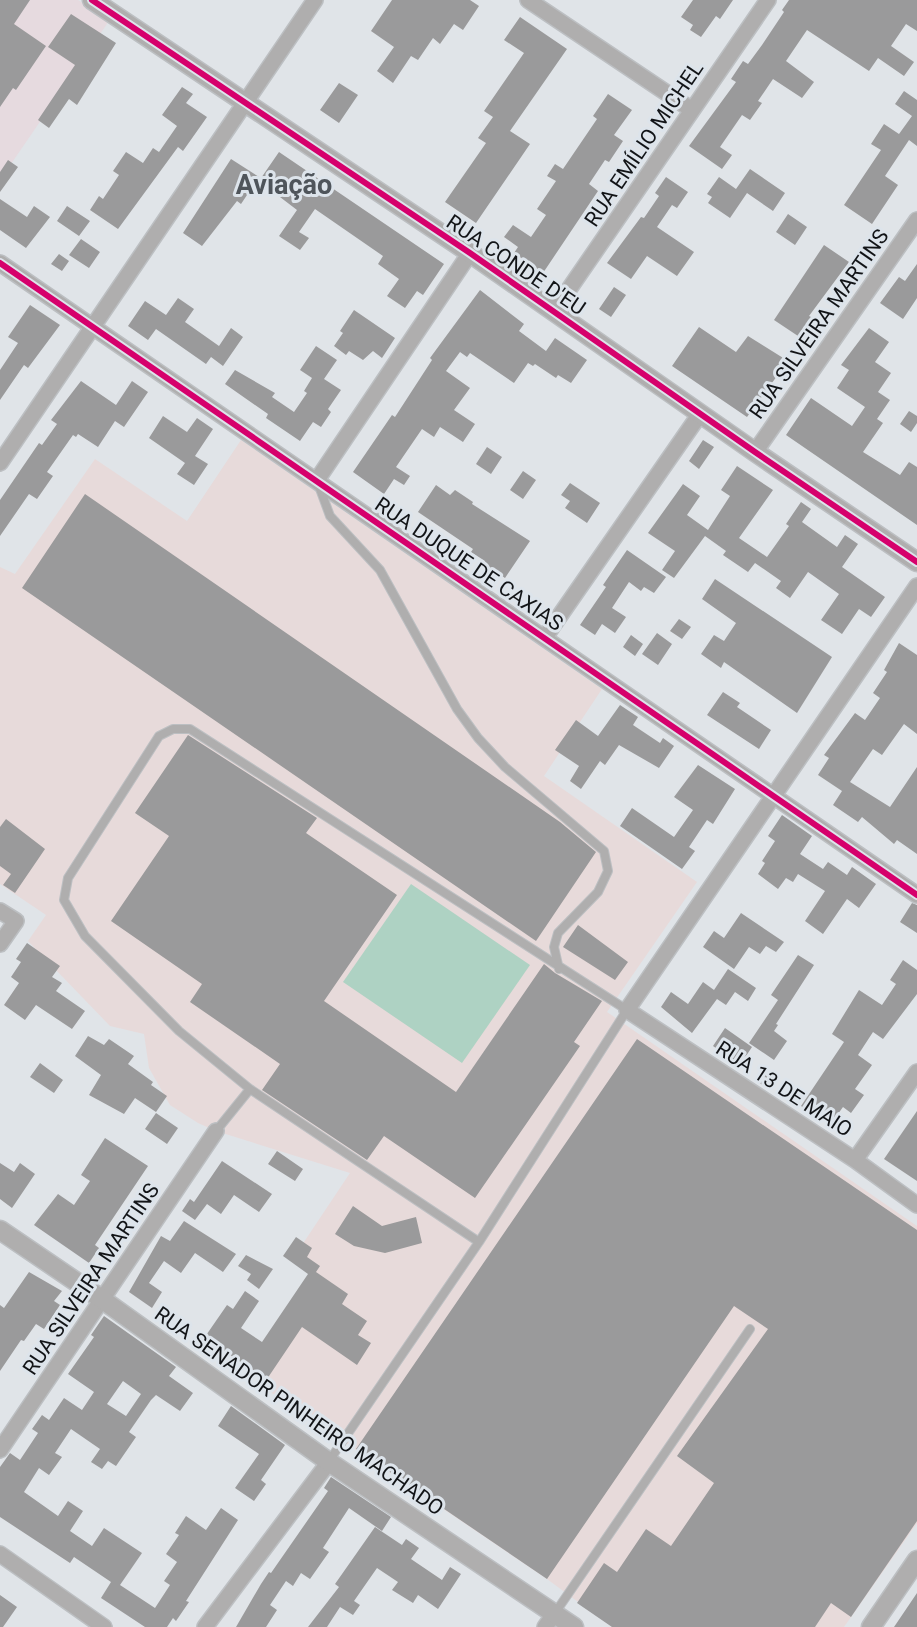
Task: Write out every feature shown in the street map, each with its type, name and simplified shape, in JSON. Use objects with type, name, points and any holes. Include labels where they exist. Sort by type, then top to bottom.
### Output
[{"type":"street","name":"RUA CONDE D'EU","points":[[92,0],[470,253],[755,453],[917,562]]},
{"type":"street","points":[[0,464],[315,0]]},
{"type":"street","points":[[528,0],[692,110]]},
{"type":"street","name":"RUA EMÍLIO MICHEL","points":[[554,311],[768,0]]},
{"type":"street","name":"RUA SILVEIRA MARTINS","points":[[755,453],[917,220]]},
{"type":"street","points":[[317,480],[470,253]]},
{"type":"street","name":"RUA DUQUE DE CAXIAS","points":[[0,263],[917,895]]},
{"type":"street","points":[[545,637],[700,414]]},
{"type":"street","points":[[627,1011],[772,795],[917,586]]},
{"type":"street","points":[[0,910],[16,921],[0,944]]},
{"type":"street","name":"RUA 13 DE MAIO","points":[[627,1011],[855,1160],[917,1205]]},
{"type":"street","points":[[855,1160],[917,1072]]},
{"type":"street","name":"RUA SILVEIRA MARTINS","points":[[0,1450],[216,1131]]},
{"type":"street","name":"RUA SENADOR PINHEIRO MACHADO","points":[[0,1230],[103,1299],[549,1620],[574,1627]]},
{"type":"street","points":[[205,1627],[329,1462]]},
{"type":"street","points":[[0,1554],[104,1627]]},
{"type":"street","points":[[872,1627],[917,1560]]},
{"type":"lane","points":[[317,480],[326,510],[380,570],[457,709],[478,738],[505,767],[604,852],[608,871],[598,892],[558,933],[554,947],[559,969]]},
{"type":"lane","points":[[329,1462],[479,1242],[627,1011],[190,729],[173,729],[159,736],[68,878],[64,900],[85,936],[179,1031],[250,1089],[479,1242]]},
{"type":"lane","points":[[216,1131],[250,1089]]},
{"type":"lane","points":[[549,1620],[750,1329]]},
{"type":"shaded area","points":[[0,0],[78,0],[109,21],[0,180]]},
{"type":"shaded area","points":[[241,440],[602,689],[544,776],[697,882],[607,1012],[917,1226],[917,1523],[844,1627],[612,1627],[547,1579],[260,1385],[330,1288],[292,1260],[350,1173],[216,1131],[198,1123],[170,1105],[149,1068],[144,1034],[110,1026],[28,941],[46,915],[0,884],[0,567],[15,574],[95,459],[187,521]]},
{"type":"green space","points":[[411,884],[530,965],[462,1063],[343,982]]},
{"type":"building","points":[[0,0],[30,0],[14,24],[46,46],[16,90],[13,88],[0,107]]},
{"type":"building","points":[[392,0],[470,0],[479,6],[463,30],[454,24],[440,44],[433,38],[418,60],[411,56],[393,83],[377,71],[394,47],[371,31]]},
{"type":"building","points":[[693,0],[733,0],[720,19],[716,16],[701,37],[690,30],[693,25],[681,17]]},
{"type":"building","points":[[789,0],[917,0],[917,31],[906,24],[891,46],[914,62],[904,76],[878,58],[869,71],[807,30],[786,61],[814,82],[802,98],[773,79],[758,101],[762,103],[750,120],[742,115],[720,147],[732,155],[722,169],[689,146],[736,82],[731,79],[743,61],[748,64],[784,12],[782,10]]},
{"type":"building","points":[[71,14],[116,43],[77,105],[69,99],[49,128],[38,120],[75,65],[48,47]]},
{"type":"building","points":[[520,17],[567,49],[510,131],[530,144],[476,223],[445,202],[486,143],[478,138],[493,117],[484,111],[524,53],[504,40]]},
{"type":"building","points":[[339,83],[358,95],[339,123],[320,110]]},
{"type":"building","points":[[182,87],[193,94],[186,103],[207,117],[183,151],[178,147],[118,229],[90,210],[99,196],[103,199],[119,175],[113,171],[126,152],[143,163],[153,148],[159,152],[177,126],[162,115]]},
{"type":"building","points":[[904,91],[917,100],[917,146],[909,140],[885,176],[898,185],[872,224],[844,205],[881,150],[871,144],[884,124],[899,134],[912,116],[895,104]]},
{"type":"building","points":[[608,94],[632,110],[614,135],[623,141],[609,162],[605,160],[589,184],[598,191],[543,273],[514,253],[518,247],[504,237],[513,225],[531,237],[546,215],[537,209],[556,181],[547,176],[555,164],[563,169],[597,119],[593,116]]},
{"type":"building","points":[[279,152],[444,264],[423,295],[417,291],[405,308],[387,296],[399,279],[378,264],[383,256],[315,209],[299,232],[309,238],[300,250],[279,236],[297,210],[259,181]]},
{"type":"building","points":[[231,159],[259,177],[241,204],[237,201],[202,246],[183,233]]},
{"type":"building","points":[[8,160],[18,167],[0,192],[0,172]]},
{"type":"building","points":[[750,169],[785,193],[773,211],[747,193],[730,218],[708,203],[712,197],[707,194],[719,177],[736,189]]},
{"type":"building","points":[[666,177],[688,192],[677,208],[672,205],[657,227],[694,252],[677,276],[647,256],[631,279],[607,263],[641,217],[644,218],[659,196],[655,193]]},
{"type":"building","points":[[0,199],[27,217],[34,206],[50,217],[26,248],[0,230]]},
{"type":"building","points":[[67,206],[90,221],[79,236],[57,221]]},
{"type":"building","points":[[788,214],[807,227],[795,245],[776,232]]},
{"type":"building","points":[[81,239],[100,252],[89,268],[69,255]]},
{"type":"building","points":[[824,245],[849,262],[809,316],[811,317],[798,336],[774,320]]},
{"type":"building","points":[[59,254],[69,261],[62,271],[51,264]]},
{"type":"building","points":[[917,264],[917,298],[903,319],[880,303],[899,277],[905,281]]},
{"type":"building","points":[[614,287],[626,295],[611,317],[599,309]]},
{"type":"building","points":[[480,290],[524,324],[519,331],[546,351],[555,338],[587,360],[571,383],[558,375],[556,378],[535,364],[533,366],[528,363],[514,383],[470,353],[467,357],[460,352],[446,371],[470,388],[454,410],[475,424],[463,442],[440,427],[434,437],[422,429],[396,467],[410,476],[404,485],[394,479],[384,494],[353,472],[392,415],[395,417],[432,360],[430,358]]},
{"type":"building","points":[[178,298],[194,309],[185,322],[219,346],[231,328],[243,337],[223,366],[211,357],[206,364],[156,329],[148,340],[128,326],[145,301],[166,315]]},
{"type":"building","points":[[30,305],[60,325],[28,368],[24,365],[0,400],[0,370],[18,343],[8,337]]},
{"type":"building","points":[[354,310],[395,338],[382,358],[373,351],[363,360],[349,351],[346,355],[334,346],[343,333],[340,331]]},
{"type":"building","points":[[699,327],[736,352],[748,336],[788,361],[747,417],[672,366]]},
{"type":"building","points":[[869,328],[889,342],[875,362],[891,373],[878,392],[890,400],[877,419],[883,423],[863,452],[900,475],[909,462],[917,467],[917,525],[786,435],[811,398],[852,426],[865,407],[837,388],[849,370],[841,365]]},
{"type":"building","points":[[316,346],[337,360],[324,379],[341,390],[328,409],[331,412],[321,427],[313,422],[300,441],[266,418],[268,414],[225,384],[235,370],[275,393],[272,397],[294,412],[307,393],[304,391],[312,378],[300,370]]},
{"type":"building","points":[[81,381],[116,405],[132,381],[148,392],[124,427],[115,421],[98,447],[78,434],[76,437],[73,435],[47,472],[53,476],[37,499],[29,494],[0,536],[0,500],[39,443],[42,445],[57,424],[51,420]]},
{"type":"building","points":[[909,411],[917,416],[917,423],[911,432],[900,424]]},
{"type":"building","points":[[163,416],[187,432],[197,418],[213,429],[195,456],[208,464],[194,485],[177,474],[185,463],[149,438]]},
{"type":"building","points":[[703,440],[714,447],[699,469],[689,461]]},
{"type":"building","points":[[487,447],[502,457],[491,474],[476,464]]},
{"type":"building","points":[[737,466],[773,490],[739,538],[767,557],[789,526],[786,524],[801,502],[811,509],[802,522],[837,547],[845,535],[858,544],[842,567],[885,597],[871,617],[859,609],[842,634],[821,620],[839,594],[808,572],[790,598],[776,588],[781,581],[755,563],[748,572],[723,555],[726,551],[705,536],[674,578],[662,570],[675,551],[648,533],[683,484],[700,496],[687,515],[708,530],[730,496],[721,490]]},
{"type":"building","points":[[523,471],[536,480],[523,499],[510,490]]},
{"type":"building","points":[[570,483],[600,503],[587,523],[565,508],[570,501],[561,495]]},
{"type":"building","points":[[436,485],[450,495],[455,490],[473,502],[472,504],[530,541],[505,578],[471,552],[473,549],[418,512]]},
{"type":"building","points":[[85,494],[560,822],[596,852],[536,941],[22,588]]},
{"type":"building","points":[[627,550],[666,577],[654,593],[644,587],[641,591],[629,582],[612,608],[626,617],[615,633],[602,624],[595,635],[580,625],[606,587],[603,585]]},
{"type":"building","points":[[715,579],[832,657],[797,713],[724,662],[721,668],[701,654],[714,635],[724,641],[736,623],[702,599]]},
{"type":"building","points":[[679,619],[691,627],[682,639],[670,631]]},
{"type":"building","points":[[657,633],[672,644],[658,665],[642,654]]},
{"type":"building","points":[[631,635],[643,644],[635,656],[623,647]]},
{"type":"building","points":[[899,643],[917,655],[917,734],[904,724],[882,755],[873,749],[850,782],[890,807],[917,767],[917,854],[897,840],[894,844],[862,817],[858,822],[833,805],[842,791],[818,775],[829,758],[824,755],[855,713],[865,720],[880,698],[873,693],[887,672],[884,670]]},
{"type":"building","points":[[723,692],[740,703],[737,707],[771,730],[759,749],[707,715]]},
{"type":"building","points":[[620,705],[638,717],[633,725],[660,743],[663,738],[674,746],[659,768],[619,745],[605,765],[600,761],[581,789],[570,781],[579,766],[555,750],[576,720],[598,736]]},
{"type":"building","points":[[188,735],[317,818],[306,833],[397,895],[324,1001],[456,1092],[544,964],[602,1001],[574,1042],[580,1046],[475,1198],[384,1136],[367,1160],[262,1090],[280,1064],[190,1002],[202,984],[111,921],[169,836],[135,813]]},
{"type":"building","points":[[698,765],[735,789],[713,824],[707,820],[689,847],[695,851],[682,869],[620,826],[632,808],[674,837],[693,810],[674,797]]},
{"type":"building","points":[[782,815],[812,836],[800,854],[823,869],[828,862],[847,875],[852,867],[876,884],[859,908],[847,899],[823,934],[805,921],[825,891],[798,874],[793,882],[786,878],[778,889],[758,874],[765,863],[762,861],[775,841],[768,836]]},
{"type":"building","points":[[6,819],[45,849],[15,893],[3,885],[11,874],[0,866],[0,827]]},
{"type":"building","points":[[912,903],[917,905],[917,933],[900,922]]},
{"type":"building","points":[[741,913],[784,942],[776,952],[766,946],[760,954],[749,947],[734,969],[703,947],[714,931],[724,938]]},
{"type":"building","points":[[578,925],[628,962],[615,980],[563,947]]},
{"type":"building","points":[[27,943],[60,966],[52,977],[62,983],[56,991],[85,1011],[72,1029],[36,1005],[25,1020],[4,1005],[19,983],[11,977],[21,962],[16,959]]},
{"type":"building","points":[[798,955],[814,965],[776,1024],[778,1025],[774,1031],[787,1041],[774,1060],[749,1043],[778,1000],[771,995]]},
{"type":"building","points":[[903,960],[917,970],[917,994],[883,1039],[873,1032],[858,1055],[872,1065],[855,1089],[864,1095],[851,1113],[843,1107],[830,1125],[801,1106],[844,1042],[832,1034],[859,990],[882,1005],[896,984],[890,980]]},
{"type":"building","points":[[728,969],[756,988],[748,1001],[735,992],[726,1005],[717,999],[692,1033],[661,1007],[671,992],[688,1004],[703,982],[714,990]]},
{"type":"building","points":[[725,1028],[752,1047],[740,1065],[713,1046]]},
{"type":"building","points":[[88,1036],[104,1045],[109,1039],[134,1056],[128,1064],[153,1082],[151,1085],[167,1096],[156,1112],[135,1098],[124,1114],[89,1095],[101,1075],[75,1056]]},
{"type":"building","points":[[637,1039],[917,1230],[917,1521],[851,1617],[831,1603],[815,1627],[612,1627],[577,1603],[604,1563],[617,1572],[646,1529],[671,1546],[714,1483],[677,1456],[768,1329],[734,1306],[547,1579],[356,1449]]},
{"type":"building","points":[[40,1063],[63,1080],[54,1093],[30,1077]]},
{"type":"building","points":[[765,1069],[775,1075],[767,1088],[757,1081]]},
{"type":"building","points":[[917,1111],[917,1181],[884,1159]]},
{"type":"building","points":[[156,1113],[178,1128],[167,1144],[145,1129]]},
{"type":"building","points":[[105,1138],[148,1166],[95,1245],[99,1248],[89,1263],[34,1225],[58,1194],[74,1205],[90,1181],[81,1175]]},
{"type":"building","points":[[277,1151],[303,1169],[295,1181],[268,1164]]},
{"type":"building","points":[[222,1161],[272,1194],[259,1212],[234,1195],[221,1214],[207,1204],[195,1220],[182,1211],[190,1199],[194,1202]]},
{"type":"building","points":[[0,1163],[14,1172],[20,1163],[35,1174],[12,1208],[0,1199]]},
{"type":"building","points":[[353,1206],[382,1226],[416,1217],[422,1243],[385,1253],[354,1246],[335,1234]]},
{"type":"building","points":[[184,1221],[236,1254],[223,1272],[195,1253],[181,1273],[164,1261],[149,1283],[162,1292],[152,1308],[129,1292],[161,1236],[170,1241]]},
{"type":"building","points":[[296,1237],[312,1248],[307,1257],[320,1266],[316,1272],[348,1294],[342,1304],[367,1321],[358,1335],[371,1343],[357,1365],[302,1327],[267,1379],[222,1350],[218,1356],[200,1344],[227,1305],[233,1309],[245,1291],[259,1301],[241,1328],[262,1342],[308,1274],[283,1256]]},
{"type":"building","points":[[246,1255],[273,1269],[259,1289],[247,1280],[251,1274],[238,1266]]},
{"type":"building","points":[[29,1272],[62,1291],[54,1301],[60,1305],[44,1329],[36,1324],[24,1341],[21,1340],[0,1371],[0,1305],[4,1308]]},
{"type":"building","points":[[104,1316],[176,1367],[169,1376],[193,1393],[180,1411],[156,1395],[129,1432],[136,1437],[116,1466],[108,1461],[102,1469],[91,1462],[100,1449],[71,1429],[55,1453],[62,1457],[49,1475],[39,1468],[24,1492],[58,1516],[68,1501],[83,1511],[70,1531],[92,1546],[104,1528],[142,1553],[120,1585],[155,1608],[170,1585],[164,1581],[177,1562],[166,1554],[179,1535],[175,1533],[186,1516],[206,1530],[221,1508],[238,1520],[186,1601],[189,1602],[176,1621],[173,1618],[167,1627],[145,1627],[101,1598],[111,1582],[74,1557],[70,1563],[0,1517],[0,1467],[10,1453],[20,1460],[38,1433],[32,1429],[42,1415],[49,1420],[64,1398],[82,1410],[94,1392],[68,1374],[94,1337],[91,1335]],"holes":[[[123,1381],[141,1394],[126,1416],[107,1404]]]},
{"type":"building","points":[[231,1406],[285,1445],[261,1480],[266,1484],[254,1501],[235,1488],[259,1454],[218,1426]]},
{"type":"building","points":[[331,1477],[391,1517],[382,1531],[349,1508],[323,1548],[329,1552],[310,1579],[301,1573],[293,1586],[286,1581],[270,1605],[277,1610],[266,1627],[236,1627],[269,1572],[271,1573],[328,1491],[324,1488]]},
{"type":"building","points":[[375,1527],[402,1545],[406,1539],[419,1548],[411,1559],[442,1580],[450,1567],[461,1574],[438,1609],[418,1595],[413,1603],[392,1590],[398,1582],[377,1568],[354,1601],[360,1605],[353,1615],[340,1607],[327,1627],[308,1627],[339,1587],[335,1584]]},
{"type":"building","points":[[917,1593],[917,1627],[894,1627]]},
{"type":"building","points":[[0,1595],[17,1607],[3,1627],[0,1627]]},
{"type":"cycle path","points":[[92,0],[470,253],[917,562]]},
{"type":"cycle path","points":[[0,263],[917,895]]},
{"type":"district","name":"Aviação","points":[[284,185]]}]
